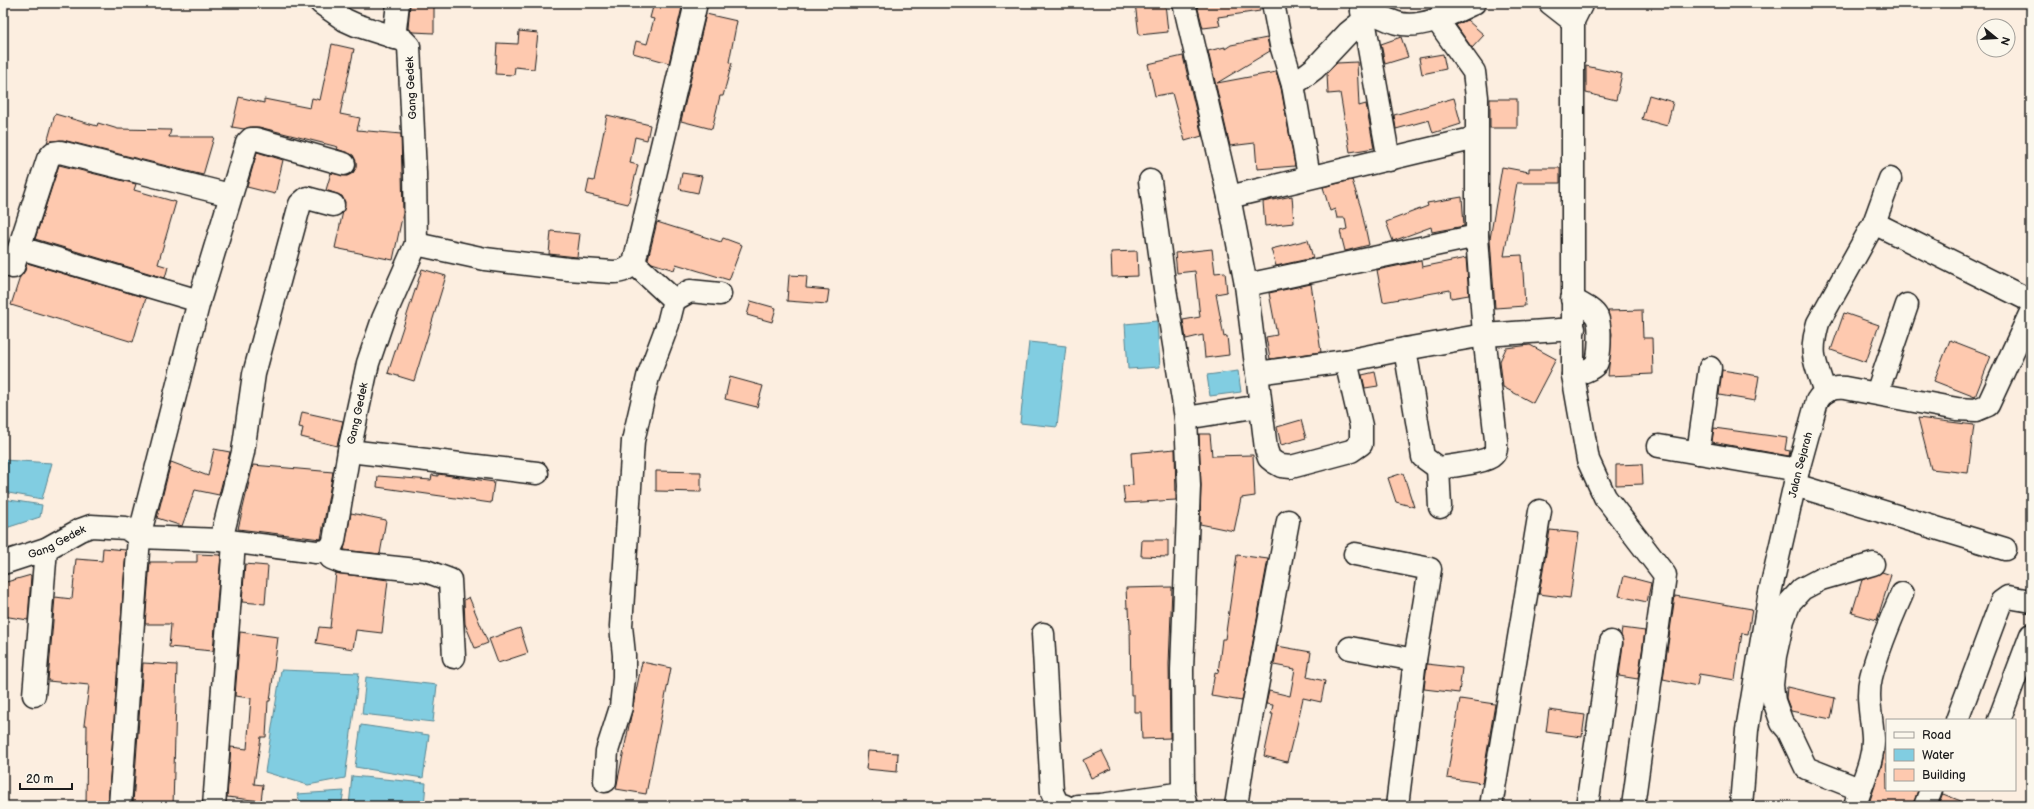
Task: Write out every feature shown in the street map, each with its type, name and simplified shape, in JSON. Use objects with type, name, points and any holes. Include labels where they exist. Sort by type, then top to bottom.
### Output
[{"type":"street","name":"Gang Gedek","points":[[3,563],[20,559],[46,549],[80,530],[91,526],[126,528],[139,537],[227,541],[316,552],[327,551],[332,547],[349,451],[368,363],[383,319],[416,244],[416,173],[409,46],[403,40],[350,22],[321,3]]},
{"type":"street","points":[[394,38],[398,3]]},
{"type":"street","points":[[416,244],[485,259],[568,269],[621,272],[634,263],[696,3]]},
{"type":"street","points":[[1184,3],[1229,197],[1246,284],[1260,406],[1266,449],[1269,458],[1281,466],[1291,467],[1356,449],[1361,444],[1362,434],[1346,361]]},
{"type":"street","points":[[1273,3],[1293,85],[1309,176]]},
{"type":"street","points":[[1362,11],[1374,13],[1398,23],[1408,24],[1437,20],[1474,3]]},
{"type":"street","points":[[1550,3],[1577,12],[1572,299],[1574,329],[1573,375],[1588,460],[1605,496],[1665,575],[1633,806]]},
{"type":"street","points":[[1293,85],[1315,68],[1348,33],[1362,11]]},
{"type":"street","points":[[1362,11],[1389,160]]},
{"type":"street","points":[[1405,349],[1422,452],[1430,463],[1438,468],[1490,457],[1496,449],[1484,335],[1477,236],[1477,97],[1474,72],[1437,20]]},
{"type":"street","points":[[1229,197],[1309,176],[1389,160],[1476,138]]},
{"type":"street","points":[[120,806],[139,537],[198,301],[247,143],[251,139],[256,139],[344,164]]},
{"type":"street","points":[[198,301],[17,258],[48,159],[53,153],[60,152],[230,196]]},
{"type":"street","points":[[1890,179],[1874,223],[1818,323],[1814,336],[1813,355],[1826,392],[1838,388],[1876,393],[1957,409],[1993,412],[2031,312]]},
{"type":"street","points":[[1078,806],[1185,800],[1182,670],[1189,486],[1186,418],[1165,289],[1150,181]]},
{"type":"street","points":[[214,806],[227,541],[243,452],[254,374],[300,204],[307,198],[333,205]]},
{"type":"street","points":[[1874,223],[2031,301]]},
{"type":"street","points":[[1246,284],[1477,236]]},
{"type":"street","points":[[634,263],[674,300]]},
{"type":"street","points":[[605,781],[607,751],[620,707],[624,678],[624,655],[621,626],[633,441],[648,377],[668,324],[674,300],[681,294],[690,290],[720,294]]},
{"type":"street","points":[[1572,299],[1590,310],[1597,317],[1599,327],[1599,356],[1596,364],[1588,370],[1573,375]]},
{"type":"street","points":[[1876,393],[1907,305]]},
{"type":"street","points":[[1257,373],[1346,361],[1484,335],[1574,329]]},
{"type":"street","points":[[1698,453],[1710,368]]},
{"type":"street","name":"Jalan Sejarah","points":[[1741,806],[1748,730],[1769,597],[1815,407],[1820,396],[1826,392]]},
{"type":"street","points":[[1186,418],[1260,406]]},
{"type":"street","points":[[1659,446],[1698,453],[1797,477],[2005,549]]},
{"type":"street","points":[[349,451],[537,473]]},
{"type":"street","points":[[1438,468],[1440,507]]},
{"type":"street","points":[[1491,806],[1540,510]]},
{"type":"street","points":[[1236,806],[1288,520]]},
{"type":"street","points":[[34,695],[46,549]]},
{"type":"street","points":[[327,551],[331,558],[341,562],[426,571],[450,580],[454,657]]},
{"type":"street","points":[[1355,554],[1430,569],[1415,660],[1397,806]]},
{"type":"street","points":[[1873,564],[1821,580],[1802,589],[1790,602],[1783,620],[1775,656],[1772,685],[1777,711],[1806,768],[1857,798],[1868,767],[1873,739],[1870,716],[1870,678],[1887,629],[1902,594]]},
{"type":"street","points":[[1957,719],[2001,602],[2008,597],[2031,602]]},
{"type":"street","points":[[1043,634],[1052,792],[1057,803],[1065,806]]},
{"type":"street","points":[[1999,719],[2031,635]]},
{"type":"street","points":[[1587,806],[1611,642]]},
{"type":"street","points":[[1350,648],[1415,660]]},
{"type":"street","points":[[1925,806],[1931,791]]},
{"type":"water","points":[[1157,321],[1160,367],[1128,369],[1125,324]]},
{"type":"water","points":[[1029,342],[1066,346],[1057,427],[1020,423]]},
{"type":"water","points":[[1238,371],[1241,392],[1210,396],[1207,375]]},
{"type":"water","points":[[3,460],[52,463],[42,499],[3,492]]},
{"type":"water","points":[[3,499],[42,505],[40,517],[3,529]]},
{"type":"water","points":[[281,670],[359,673],[345,778],[308,785],[265,772]]},
{"type":"water","points":[[366,677],[437,685],[433,722],[362,714]]},
{"type":"water","points":[[361,725],[429,735],[423,778],[355,767]]},
{"type":"water","points":[[352,776],[426,783],[424,806],[349,806]]},
{"type":"water","points":[[344,791],[341,806],[302,806],[297,794]]},
{"type":"building","points":[[410,3],[434,3],[434,33],[413,32],[408,29]]},
{"type":"building","points":[[654,3],[669,3],[682,7],[669,63],[633,53],[636,41],[647,44],[654,19],[650,18]]},
{"type":"building","points":[[1135,3],[1165,3],[1168,32],[1139,35]]},
{"type":"building","points":[[1207,3],[1259,3],[1260,11],[1218,17],[1220,26],[1203,28],[1197,5]]},
{"type":"building","points":[[706,14],[737,21],[729,62],[732,63],[723,96],[720,96],[712,129],[681,121]]},
{"type":"building","points":[[1467,20],[1484,35],[1472,48],[1456,25]]},
{"type":"building","points":[[519,31],[538,33],[534,69],[515,67],[514,75],[495,74],[497,43],[518,44]]},
{"type":"building","points":[[1401,37],[1408,57],[1385,64],[1381,44]]},
{"type":"building","points":[[1267,38],[1270,51],[1217,83],[1276,72],[1281,88],[1295,166],[1257,169],[1255,143],[1230,146],[1208,51],[1225,47],[1225,49],[1231,45]]},
{"type":"building","points":[[332,44],[354,49],[340,114],[360,118],[357,130],[401,134],[403,213],[393,260],[335,248],[345,202],[342,196],[326,190],[331,173],[347,176],[353,173],[356,168],[356,161],[353,155],[337,149],[338,147],[259,127],[244,129],[232,127],[239,97],[264,103],[264,99],[310,108],[312,98],[320,100]]},
{"type":"building","points":[[1443,54],[1446,69],[1422,74],[1419,58]]},
{"type":"building","points":[[1183,56],[1202,136],[1185,141],[1172,93],[1155,96],[1148,64]]},
{"type":"building","points":[[1357,62],[1359,106],[1366,104],[1374,148],[1350,152],[1340,93],[1328,94],[1327,73],[1337,63]]},
{"type":"building","points":[[1586,66],[1622,74],[1616,100],[1586,93]]},
{"type":"building","points":[[1649,95],[1673,102],[1667,126],[1642,119]]},
{"type":"building","points":[[1454,98],[1461,124],[1433,133],[1429,120],[1396,129],[1394,115]]},
{"type":"building","points":[[1490,99],[1517,99],[1517,128],[1490,128]]},
{"type":"building","points":[[55,114],[97,126],[98,123],[118,129],[171,130],[169,137],[214,137],[203,175],[63,140],[51,141],[47,143]]},
{"type":"building","points":[[607,115],[650,125],[647,140],[635,137],[630,163],[638,165],[628,204],[586,194],[589,180],[594,181]]},
{"type":"building","points":[[257,152],[283,160],[275,194],[247,187]]},
{"type":"building","points":[[59,165],[136,184],[134,190],[176,202],[158,264],[168,267],[165,278],[35,239]]},
{"type":"building","points":[[1502,167],[1529,172],[1529,168],[1560,168],[1560,183],[1517,183],[1504,256],[1522,255],[1525,306],[1495,308],[1490,239]]},
{"type":"building","points":[[682,173],[702,176],[698,193],[679,189]]},
{"type":"building","points":[[1352,180],[1361,208],[1369,245],[1345,251],[1340,231],[1347,229],[1345,218],[1337,218],[1335,209],[1330,211],[1323,187]]},
{"type":"building","points":[[1292,196],[1294,223],[1265,226],[1263,202]]},
{"type":"building","points":[[1462,197],[1464,226],[1432,232],[1431,227],[1393,241],[1386,222],[1428,206],[1427,203]]},
{"type":"building","points":[[657,222],[721,242],[723,238],[742,245],[729,280],[676,264],[674,270],[652,263],[648,259]]},
{"type":"building","points":[[551,231],[580,234],[577,257],[549,254]]},
{"type":"building","points":[[1308,240],[1313,258],[1276,266],[1271,249]]},
{"type":"building","points":[[1212,249],[1215,273],[1225,272],[1227,292],[1216,294],[1224,337],[1227,336],[1229,355],[1205,358],[1203,335],[1186,339],[1183,320],[1200,317],[1195,271],[1177,273],[1175,253]]},
{"type":"building","points":[[1137,251],[1138,276],[1112,277],[1111,252]]},
{"type":"building","points":[[1466,258],[1469,295],[1451,298],[1450,290],[1383,302],[1377,270],[1421,261],[1422,267]]},
{"type":"building","points":[[27,263],[146,298],[133,342],[11,305],[20,277],[25,271]]},
{"type":"building","points":[[422,269],[446,276],[414,381],[388,373]]},
{"type":"building","points":[[789,275],[807,276],[806,288],[829,290],[827,304],[787,301]]},
{"type":"building","points":[[1311,284],[1321,352],[1270,359],[1266,337],[1277,335],[1269,293]]},
{"type":"building","points":[[751,301],[776,308],[772,322],[747,315]]},
{"type":"building","points":[[1642,310],[1643,338],[1652,338],[1653,374],[1608,376],[1612,334],[1608,311]]},
{"type":"building","points":[[1844,313],[1879,325],[1866,362],[1831,350]]},
{"type":"building","points":[[1950,340],[1991,356],[1975,397],[1934,381]]},
{"type":"building","points":[[1530,345],[1556,359],[1533,403],[1503,387],[1500,361],[1506,348]]},
{"type":"building","points":[[1722,370],[1759,376],[1755,401],[1719,395]]},
{"type":"building","points":[[1375,372],[1378,386],[1365,388],[1362,375]]},
{"type":"building","points":[[730,377],[763,386],[757,407],[725,399]]},
{"type":"building","points":[[302,412],[343,421],[337,446],[301,437],[303,428],[299,427]]},
{"type":"building","points":[[1918,418],[1974,425],[1968,473],[1931,469]]},
{"type":"building","points":[[1301,420],[1306,438],[1281,445],[1277,427]]},
{"type":"building","points":[[1714,428],[1787,438],[1785,450],[1790,451],[1789,456],[1712,442]]},
{"type":"building","points":[[1199,434],[1210,434],[1212,456],[1253,455],[1255,496],[1241,498],[1234,531],[1200,524],[1201,485]]},
{"type":"building","points":[[214,449],[230,452],[219,495],[195,490],[182,526],[157,518],[171,462],[208,476]]},
{"type":"building","points":[[1175,449],[1176,500],[1125,503],[1123,486],[1133,485],[1131,453]]},
{"type":"building","points":[[1642,464],[1643,484],[1616,485],[1616,465]]},
{"type":"building","points":[[253,465],[333,472],[321,539],[238,529]]},
{"type":"building","points":[[656,471],[701,472],[701,492],[656,491]]},
{"type":"building","points":[[1403,473],[1414,507],[1396,502],[1388,478]]},
{"type":"building","points":[[438,474],[494,482],[491,503],[377,487],[378,476],[431,480],[432,475],[438,476]]},
{"type":"building","points":[[351,513],[386,520],[380,554],[344,550]]},
{"type":"building","points":[[1550,530],[1579,533],[1570,598],[1539,594]]},
{"type":"building","points":[[1142,540],[1168,540],[1168,557],[1141,556]]},
{"type":"building","points":[[103,548],[126,550],[108,806],[86,806],[87,725],[84,725],[89,685],[48,681],[55,597],[72,599],[76,559],[102,561]]},
{"type":"building","points":[[197,554],[221,555],[213,651],[169,647],[171,624],[145,624],[150,562],[197,562]]},
{"type":"building","points":[[1237,555],[1268,559],[1242,701],[1211,696],[1215,672],[1218,673],[1222,639],[1225,639]]},
{"type":"building","points":[[245,564],[268,566],[265,604],[242,602]]},
{"type":"building","points":[[1882,572],[1891,575],[1877,620],[1852,613],[1862,580]]},
{"type":"building","points":[[336,573],[388,580],[382,633],[356,630],[353,649],[316,643],[319,627],[330,628]]},
{"type":"building","points":[[31,575],[28,620],[3,616],[3,583]]},
{"type":"building","points":[[1624,576],[1651,583],[1647,602],[1619,596]]},
{"type":"building","points":[[1172,587],[1169,664],[1170,738],[1142,739],[1141,712],[1134,712],[1134,695],[1131,695],[1130,626],[1126,588]]},
{"type":"building","points":[[1675,596],[1752,609],[1748,634],[1742,633],[1735,680],[1699,674],[1697,686],[1663,679]]},
{"type":"building","points":[[469,597],[488,643],[475,648],[465,624],[464,600]]},
{"type":"building","points":[[520,628],[528,653],[498,663],[489,639]]},
{"type":"building","points":[[1622,628],[1645,631],[1638,679],[1619,676],[1623,644],[1621,635]]},
{"type":"building","points":[[240,632],[278,637],[270,701],[268,701],[266,737],[261,737],[254,784],[263,785],[261,801],[227,797],[231,747],[247,749],[251,698],[235,696]]},
{"type":"building","points":[[1277,646],[1311,652],[1307,677],[1325,681],[1321,702],[1303,698],[1294,739],[1293,738],[1287,762],[1264,756],[1273,714],[1271,714],[1273,705],[1266,704],[1269,691],[1290,696],[1295,669],[1274,665]]},
{"type":"building","points":[[642,662],[671,668],[646,794],[616,789]]},
{"type":"building","points":[[143,663],[177,665],[173,806],[141,806],[141,803],[133,803]]},
{"type":"building","points":[[1427,664],[1462,668],[1459,693],[1424,689]]},
{"type":"building","points":[[1787,687],[1835,698],[1831,719],[1791,711],[1786,698]]},
{"type":"building","points":[[1460,699],[1495,704],[1482,783],[1447,778]]},
{"type":"building","points":[[1549,710],[1585,715],[1582,737],[1546,732]]},
{"type":"building","points":[[1886,743],[1886,791],[1918,791],[1913,806],[1868,806],[1881,768]]},
{"type":"building","points":[[868,751],[898,753],[897,772],[866,769]]},
{"type":"building","points":[[1102,751],[1111,769],[1091,778],[1083,760]]},
{"type":"building","points":[[1943,794],[1971,805],[1971,806],[1938,806]]}]
